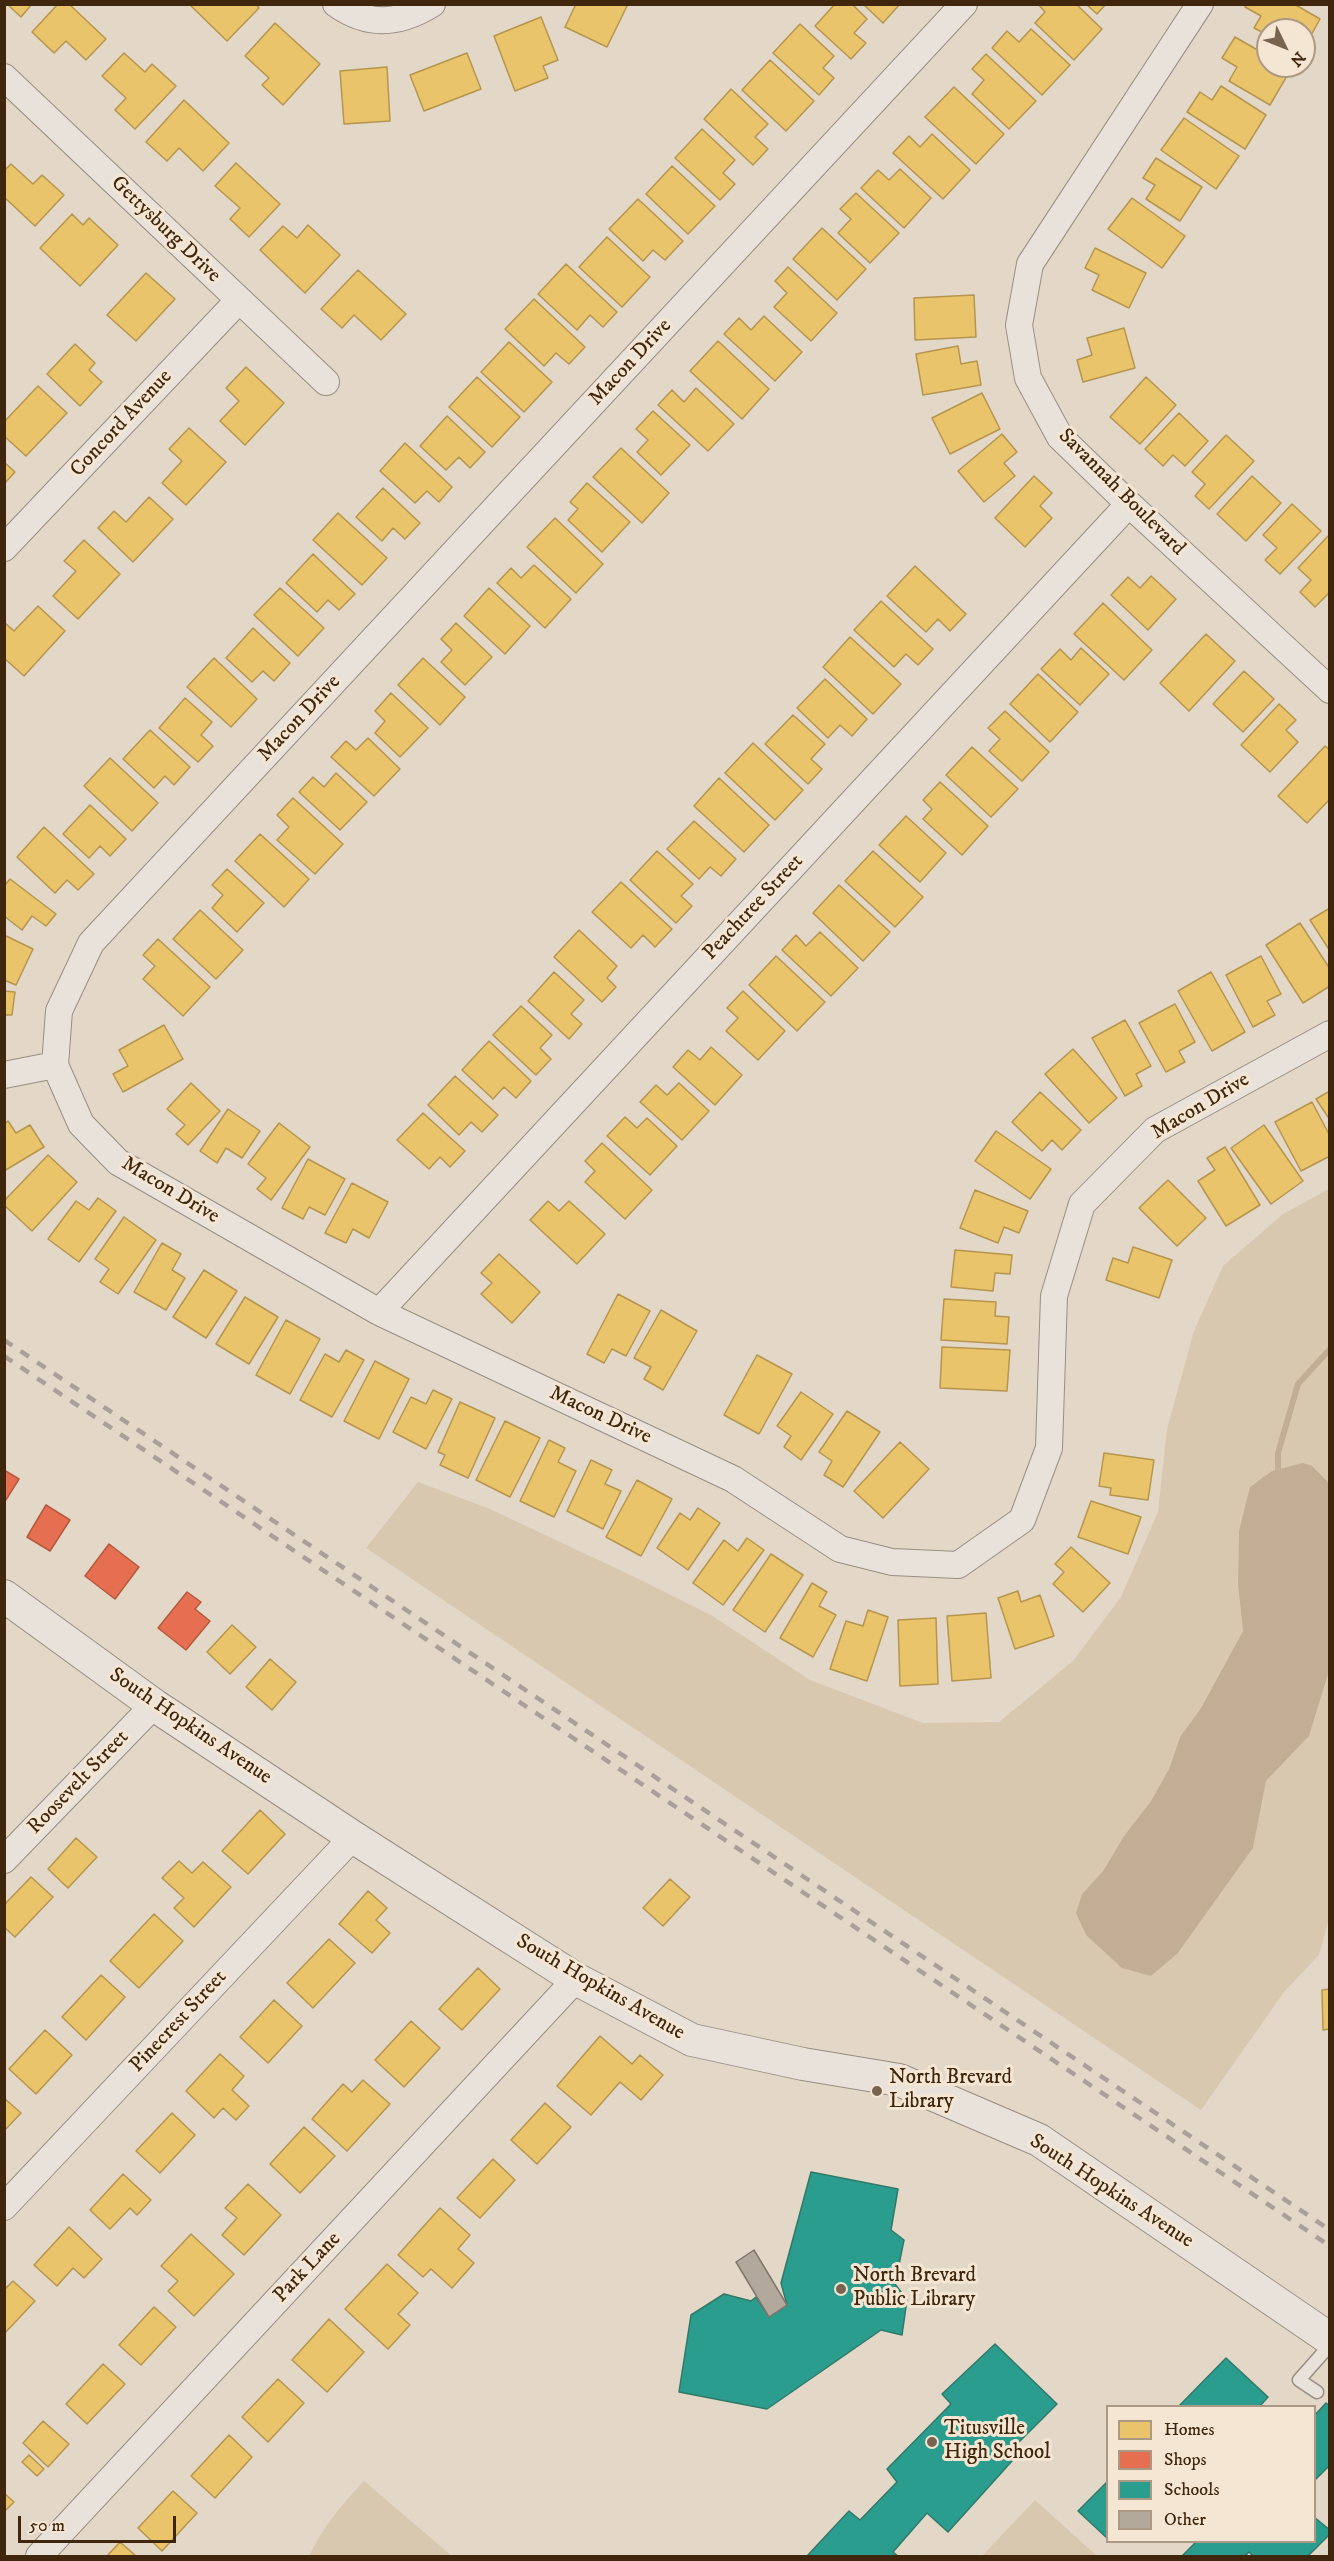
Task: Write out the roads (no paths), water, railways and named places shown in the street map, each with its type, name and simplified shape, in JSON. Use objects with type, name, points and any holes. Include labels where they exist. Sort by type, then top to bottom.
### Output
[{"type":"street","points":[[336,4],[350,14],[388,22],[419,13],[432,4]]},
{"type":"street","name":"Macon Drive","points":[[964,4],[92,943],[59,1011],[55,1065],[81,1124],[118,1162],[379,1312],[733,1479],[840,1549],[892,1562],[958,1565],[1022,1520],[1049,1448],[1054,1296],[1082,1204],[1155,1130],[1329,1034]]},
{"type":"street","name":"Savannah Boulevard","points":[[1200,4],[1030,264],[1019,325],[1028,378],[1060,437],[1329,690]]},
{"type":"street","name":"Gettysburg Drive","points":[[4,77],[326,382]]},
{"type":"street","name":"Concord Avenue","points":[[4,548],[239,300]]},
{"type":"street","name":"Peachtree Street","points":[[379,1312],[1129,504]]},
{"type":"street","points":[[4,1075],[55,1065]]},
{"type":"street","name":"South Hopkins Avenue","points":[[4,1596],[154,1705],[353,1837],[576,1979],[692,2040],[803,2064],[899,2080],[1039,2140],[1329,2339]]},
{"type":"street","name":"Roosevelt Street","points":[[4,1860],[154,1705]]},
{"type":"street","name":"Pinecrest Street","points":[[4,2207],[353,1837]]},
{"type":"street","name":"Park Lane","points":[[39,2556],[576,1979]]},
{"type":"lane","points":[[1317,2392],[1299,2380],[1329,2345]]},
{"type":"waterway","points":[[1278,1478],[1278,1453],[1298,1384],[1330,1349]]},
{"type":"railway","points":[[4,1340],[1330,2230]]},
{"type":"railway","points":[[4,1356],[1330,2246]]},
{"type":"place","name":"North Brevard Library","points":[[877,2091]]},
{"type":"place","name":"North Brevard Public Library","points":[[841,2289]]},
{"type":"place","name":"Titusville High School","points":[[932,2442]]}]
